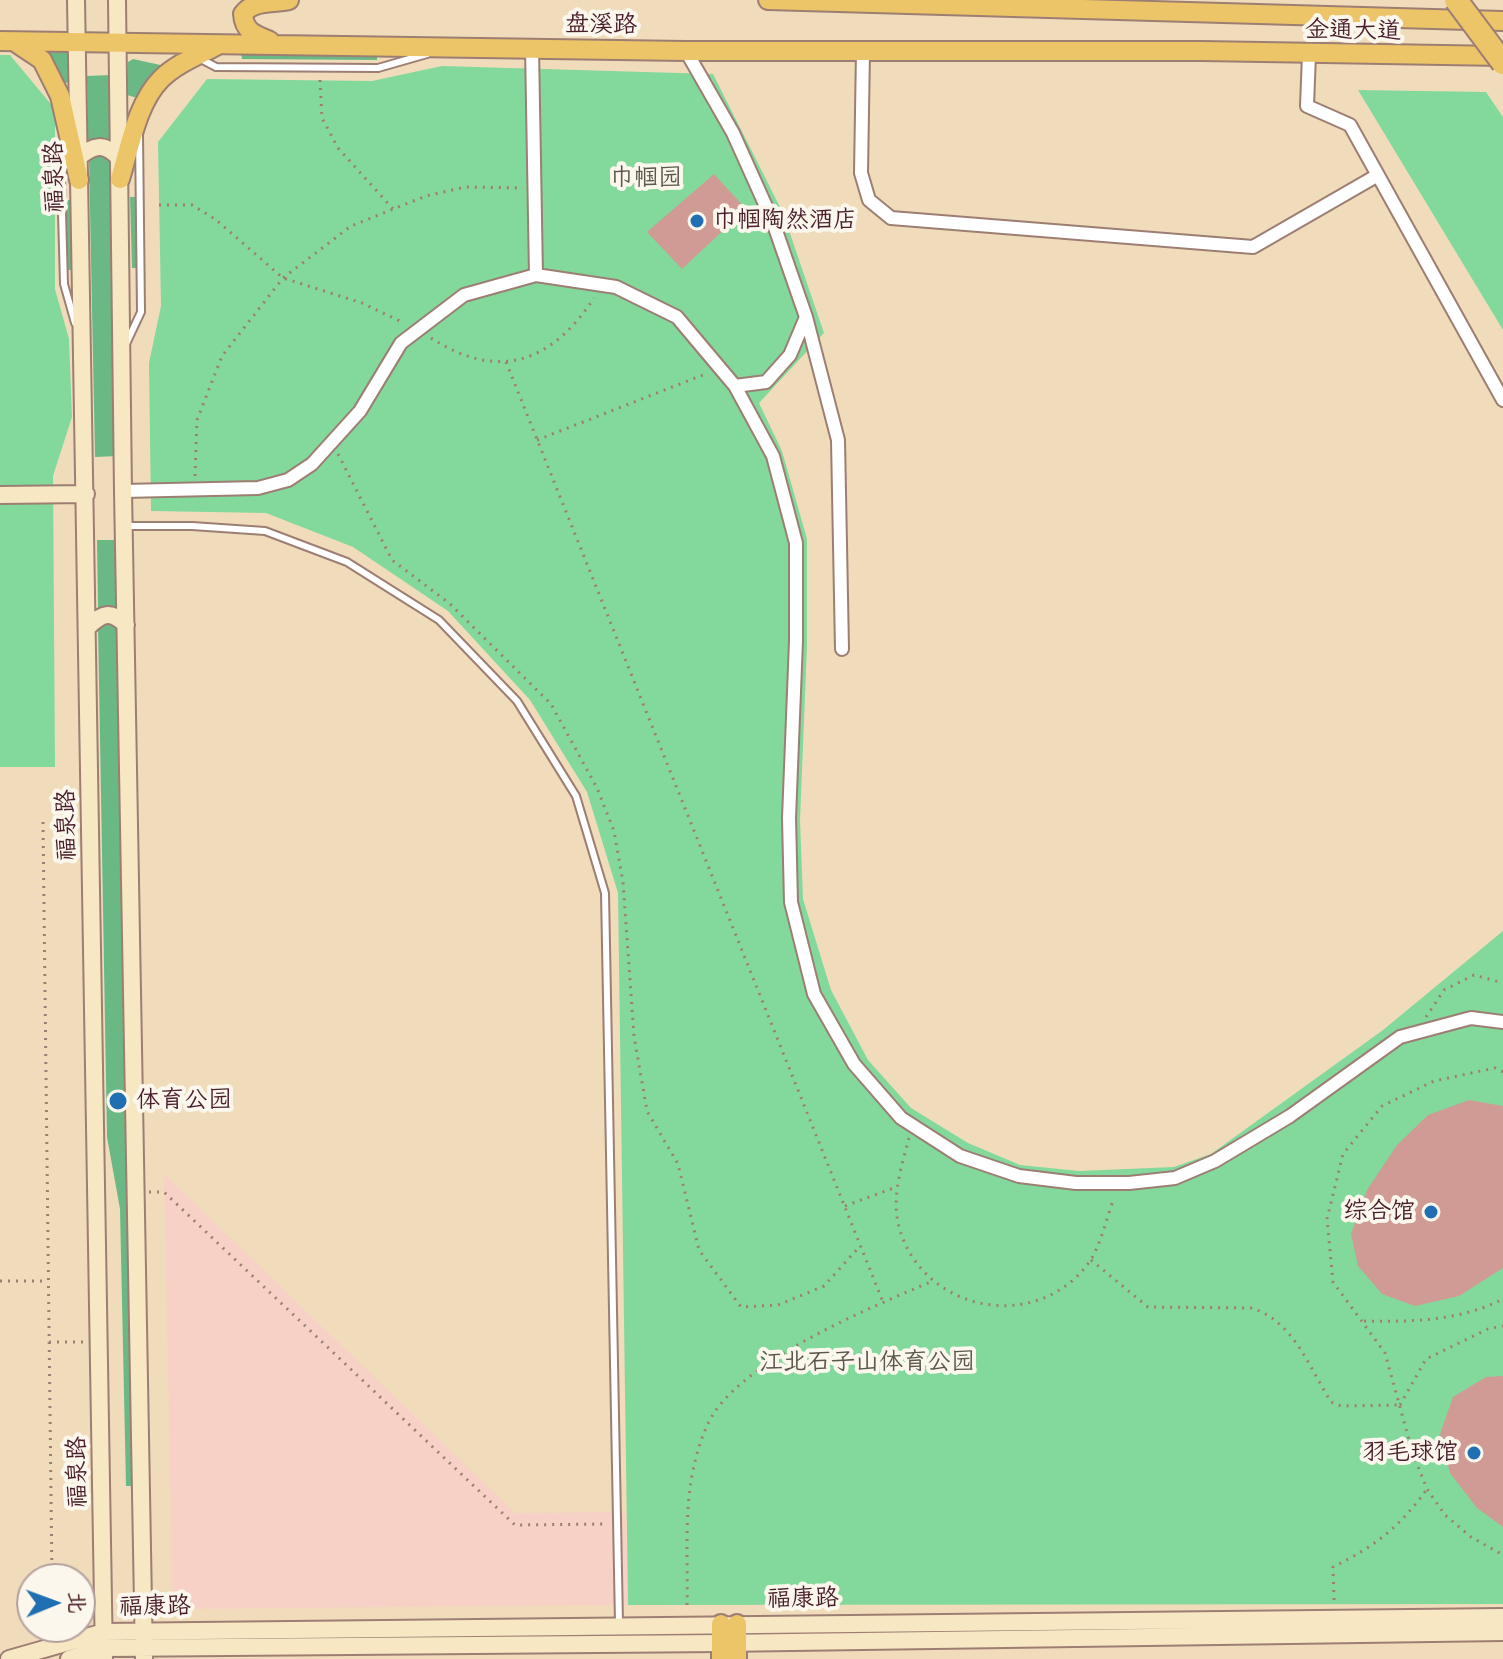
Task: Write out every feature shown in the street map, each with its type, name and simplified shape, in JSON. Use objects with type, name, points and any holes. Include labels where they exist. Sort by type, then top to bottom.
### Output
[{"type":"highway","points":[[1456,0],[1503,63]]},
{"type":"main road","name":"福泉路","points":[[75,152],[78,123],[76,0]]},
{"type":"main road","points":[[117,0],[143,1646]]},
{"type":"main road","points":[[280,44],[254,35],[243,23],[243,14],[247,7],[256,2],[289,0]]},
{"type":"main road","name":"金通大道","points":[[768,0],[1503,21]]},
{"type":"main road","name":"盘溪路","points":[[8,42],[686,51],[1202,51]]},
{"type":"main road","points":[[8,42],[42,60],[60,96],[79,180]]},
{"type":"main road","points":[[120,179],[152,90],[163,77],[219,44]]},
{"type":"main road","name":"金通大道","points":[[1202,51],[1503,56]]},
{"type":"main road","points":[[75,152],[101,145],[110,148],[119,158]]},
{"type":"main road","name":"福泉路","points":[[79,180],[104,1646]]},
{"type":"main road","points":[[0,495],[86,494]]},
{"type":"main road","points":[[88,627],[100,616],[109,613],[126,625]]},
{"type":"main road","name":"福康路","points":[[143,1646],[635,1651],[729,1642],[1503,1617]]},
{"type":"main road","name":"福康路","points":[[104,1646],[1503,1632]]},
{"type":"main road","points":[[9,1659],[104,1646]]},
{"type":"main road","points":[[69,1659],[104,1646]]},
{"type":"street","points":[[532,48],[536,275]]},
{"type":"street","points":[[686,51],[733,133],[773,222],[806,317],[838,440],[842,649]]},
{"type":"street","points":[[863,51],[861,173],[869,200],[891,218],[1253,247],[1378,175]]},
{"type":"street","points":[[1309,54],[1307,106],[1350,125],[1503,400]]},
{"type":"street","points":[[123,491],[258,488],[288,480],[312,464],[360,411],[401,343],[464,295],[536,275],[616,287],[677,317],[735,386],[773,456],[796,543],[796,641],[789,818],[791,902],[814,994],[854,1064],[901,1118],[960,1156],[1019,1176],[1076,1183],[1175,1178],[1215,1161],[1290,1116],[1400,1037],[1471,1018],[1503,1022]]},
{"type":"street","points":[[735,386],[766,382],[790,355],[806,317]]},
{"type":"lane","points":[[171,44],[216,67],[378,68],[455,47]]},
{"type":"lane","points":[[122,354],[141,312],[139,120]]},
{"type":"lane","points":[[75,152],[61,177],[64,284],[82,348]]},
{"type":"lane","points":[[124,526],[192,526],[265,531],[347,562],[439,620],[517,701],[576,796],[605,893],[619,1623]]},
{"type":"path","points":[[320,80],[322,118],[338,148],[393,209]]},
{"type":"path","points":[[194,491],[197,420],[222,356],[283,278],[351,226],[426,196],[465,187],[534,188]]},
{"type":"path","points":[[159,205],[192,205],[215,219],[283,278],[362,303],[472,357],[506,362],[532,357],[559,340],[582,316],[602,285]]},
{"type":"path","points":[[506,362],[883,1302]]},
{"type":"path","points":[[537,440],[720,368]]},
{"type":"path","points":[[43,822],[52,1563]]},
{"type":"path","points":[[1415,1033],[1444,990],[1474,975],[1503,983]]},
{"type":"path","points":[[1503,1072],[1495,1068],[1434,1081],[1382,1106],[1343,1154],[1327,1219],[1333,1282],[1385,1353],[1413,1454],[1427,1489],[1445,1515],[1471,1537],[1503,1555]]},
{"type":"path","points":[[913,1125],[896,1187],[898,1222],[911,1254],[933,1281],[964,1300],[999,1307],[1034,1302],[1066,1286],[1091,1260],[1120,1183]]},
{"type":"path","points":[[845,1206],[896,1187]]},
{"type":"path","points":[[135,1192],[164,1192],[515,1525],[617,1523]]},
{"type":"path","points":[[1091,1260],[1148,1307],[1251,1308],[1267,1312],[1291,1334],[1331,1402],[1341,1406],[1400,1405]]},
{"type":"path","points":[[0,1281],[48,1281]]},
{"type":"path","points":[[687,1605],[690,1488],[700,1444],[713,1413],[741,1382],[774,1359],[883,1302],[933,1281]]},
{"type":"path","points":[[1364,1321],[1418,1322],[1481,1310],[1503,1299]]},
{"type":"path","points":[[1400,1405],[1426,1359],[1488,1329],[1503,1326]]},
{"type":"path","points":[[49,1342],[100,1342]]},
{"type":"path","points":[[1334,1600],[1333,1567],[1369,1549],[1392,1532],[1409,1515],[1427,1489]]},
{"type":"shaded area","points":[[164,1174],[515,1513],[626,1512],[628,1605],[173,1609]]},
{"type":"green space","points":[[43,52],[69,52],[70,82],[61,84]]},
{"type":"green space","points":[[241,52],[377,53],[377,60],[242,59]]},
{"type":"green space","points":[[0,55],[10,55],[55,109],[55,289],[69,339],[72,417],[53,476],[55,767],[0,767]]},
{"type":"green space","points":[[133,59],[165,66],[141,99],[127,95],[128,62]]},
{"type":"green space","name":"江北石子山体育公园","points":[[442,66],[713,74],[783,213],[824,333],[759,403],[782,451],[807,539],[807,646],[800,820],[803,899],[831,990],[868,1060],[911,1108],[968,1143],[1020,1165],[1079,1171],[1174,1167],[1211,1154],[1383,1030],[1503,931],[1503,1604],[628,1605],[618,893],[587,792],[530,700],[448,611],[353,547],[266,513],[151,511],[149,363],[161,306],[158,142],[207,79],[372,81]]},
{"type":"green space","points":[[112,75],[113,142],[101,138],[88,141],[87,76]]},
{"type":"green space","points":[[1358,90],[1486,92],[1503,117],[1503,330]]},
{"type":"green space","points":[[100,154],[112,160],[118,456],[95,457],[89,160]]},
{"type":"green space","points":[[130,197],[136,197],[138,268],[132,268]]},
{"type":"green space","points":[[66,200],[72,200],[73,270],[67,270]]},
{"type":"green space","points":[[97,540],[119,540],[120,609],[109,606],[98,609]]},
{"type":"green space","points":[[110,621],[121,627],[135,1486],[126,1486],[120,1209],[107,1137],[98,626]]},
{"type":"building","name":"巾帼陶然酒店","points":[[714,174],[746,209],[682,269],[647,232]]},
{"type":"building","name":"综合馆","points":[[1469,1100],[1503,1106],[1503,1268],[1459,1296],[1415,1306],[1382,1294],[1358,1266],[1351,1234],[1367,1190],[1397,1145],[1428,1115]]},
{"type":"building","name":"羽毛球馆","points":[[1503,1376],[1503,1527],[1477,1508],[1450,1473],[1440,1434],[1453,1397],[1486,1377]]},
{"type":"place","name":"巾帼陶然酒店","points":[[697,221]]},
{"type":"place","name":"体育公园","points":[[118,1101]]},
{"type":"place","name":"综合馆","points":[[1431,1212]]},
{"type":"place","name":"羽毛球馆","points":[[1474,1453]]},
{"type":"park label","name":"巾帼园","points":[[646,179]]}]
